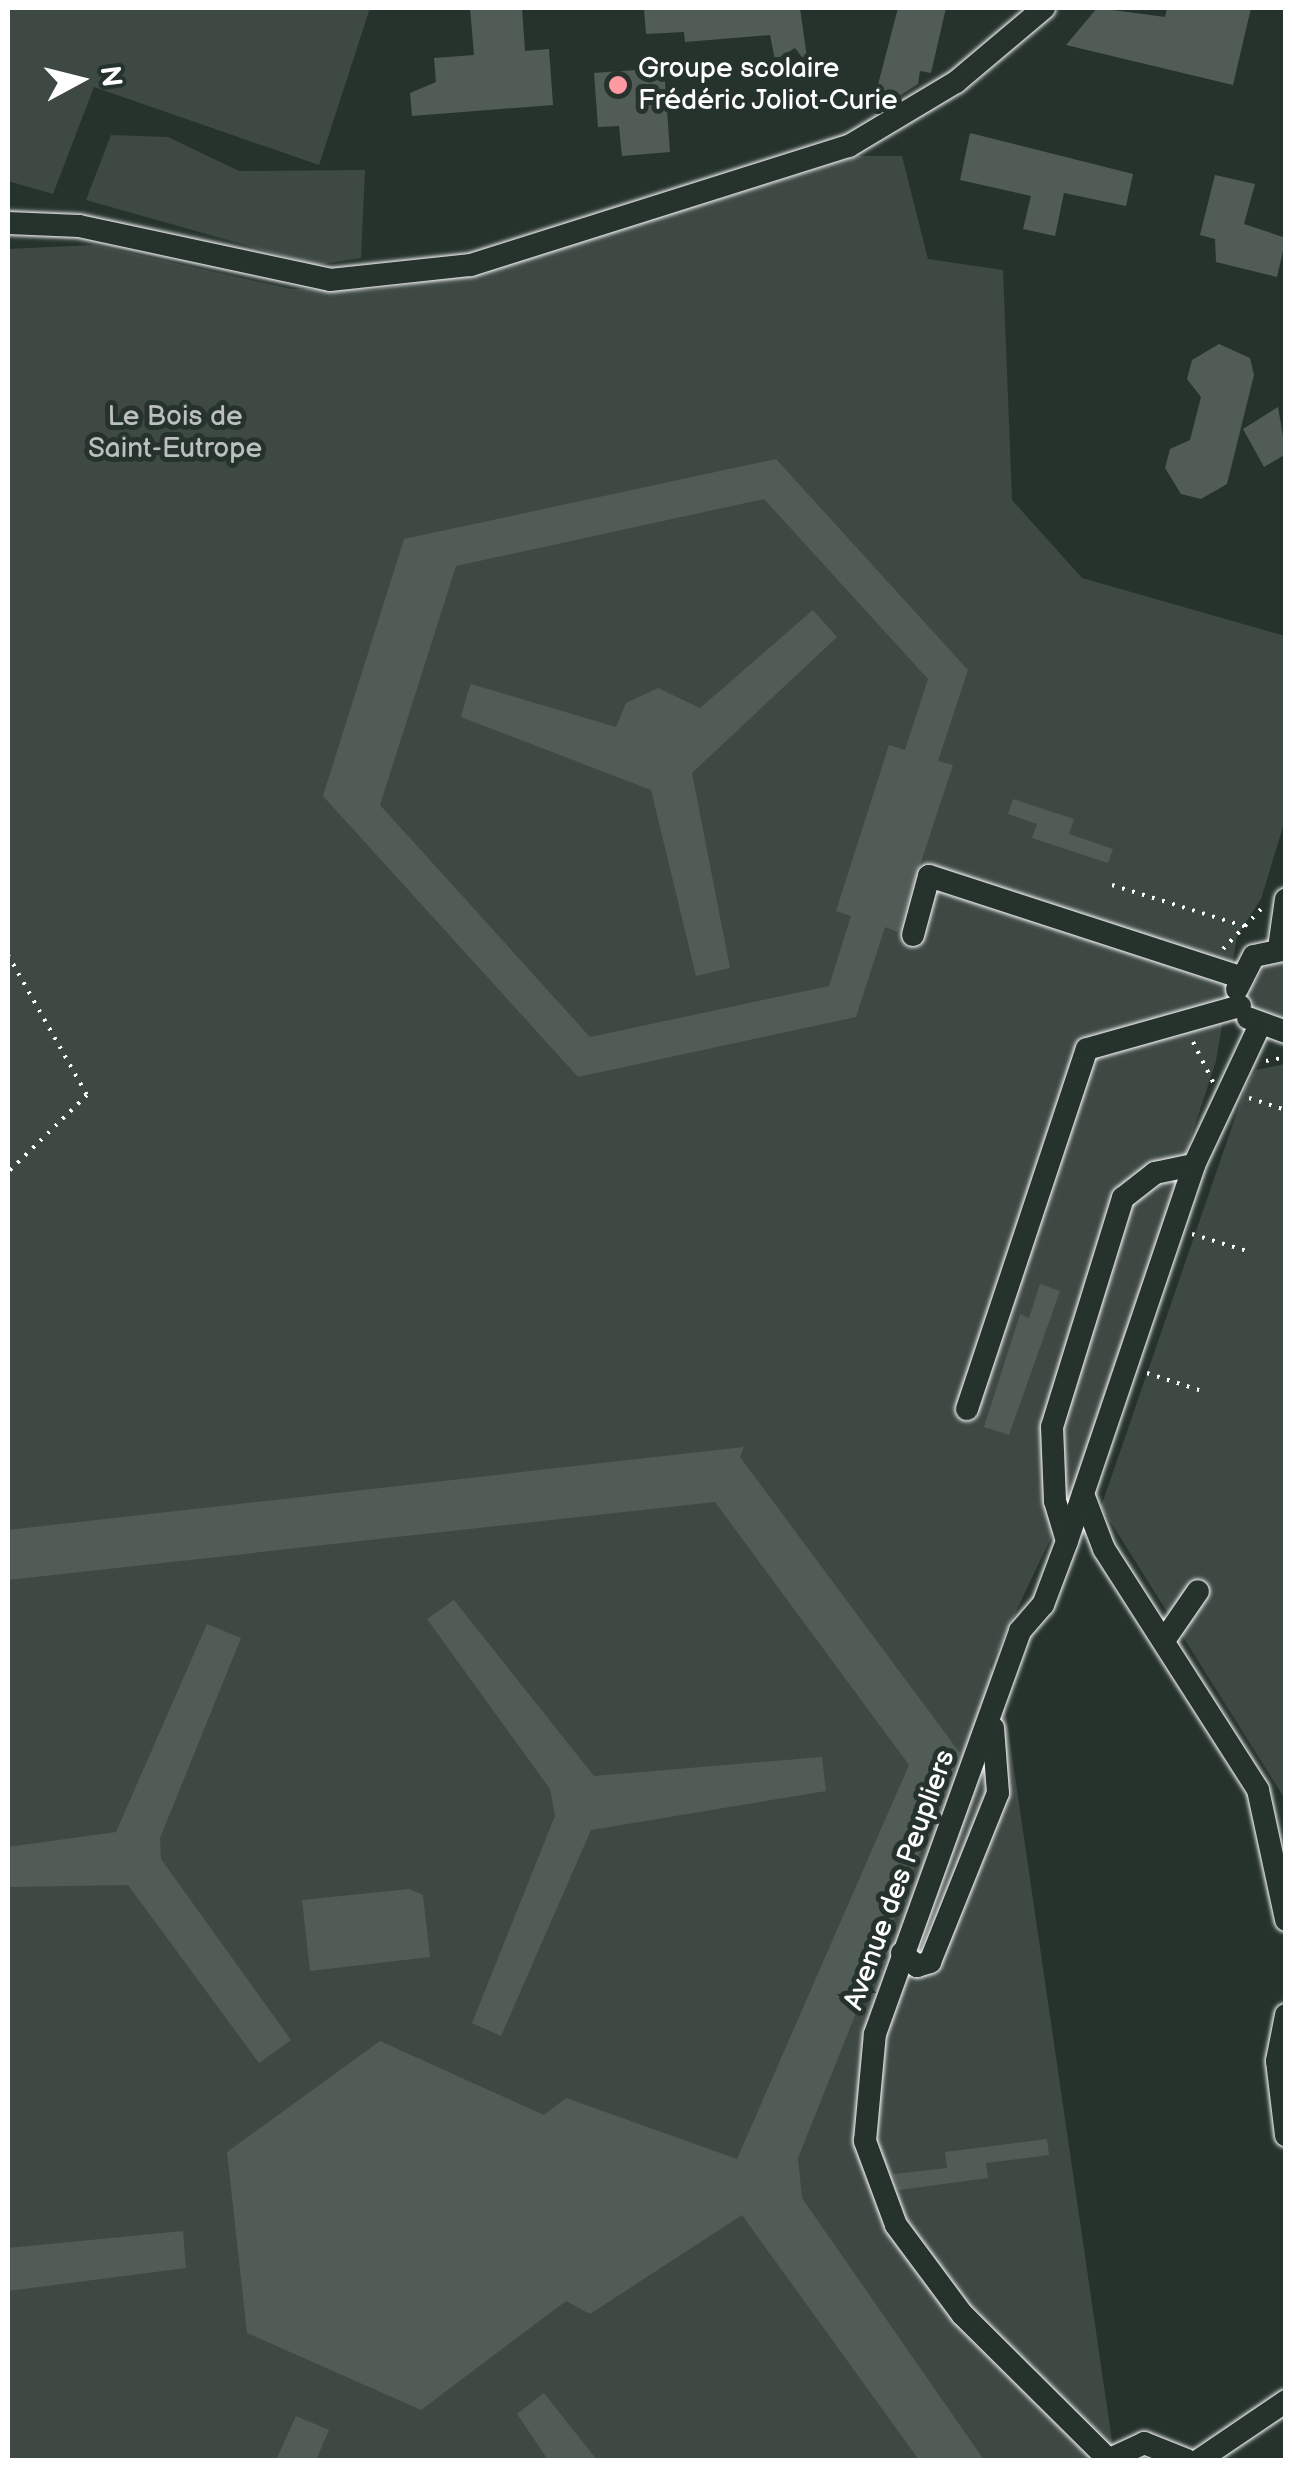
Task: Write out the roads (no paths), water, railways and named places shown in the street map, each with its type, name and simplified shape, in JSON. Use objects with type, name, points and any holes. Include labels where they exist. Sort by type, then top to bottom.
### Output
[{"type":"street","points":[[8,223],[78,226],[316,279],[470,264],[742,187],[848,146],[956,82],[1044,8]]},
{"type":"street","points":[[913,935],[929,876],[1239,977]]},
{"type":"street","points":[[1286,899],[1282,948],[1254,956],[1239,977],[1240,1006],[1258,1027],[1286,1032]]},
{"type":"street","points":[[967,1409],[1087,1049],[1240,1006]]},
{"type":"street","name":"Avenue des Peupliers","points":[[1109,2460],[962,2314],[896,2225],[865,2141],[875,2034],[992,1722],[1020,1631],[1043,1605],[1067,1540],[1194,1165],[1258,1027]]},
{"type":"street","points":[[1067,1540],[1054,1501],[1052,1427],[1123,1198],[1154,1173],[1194,1165]]},
{"type":"street","points":[[1082,1494],[1147,1614],[1258,1790],[1286,1820]]},
{"type":"street","points":[[1147,1614],[1198,1591],[1165,1639]]},
{"type":"street","points":[[1258,1790],[1286,1920]]},
{"type":"street","points":[[1286,2015],[1277,2061],[1286,2135]]},
{"type":"street","points":[[1199,2460],[1286,2401]]},
{"type":"street","points":[[1109,2460],[1144,2442],[1187,2460]]},
{"type":"place","name":"Groupe scolaire Frédéric Joliot-Curie","points":[[618,85]]},
{"type":"park label","name":"Le Bois de Saint-Eutrope","points":[[175,433]]}]
